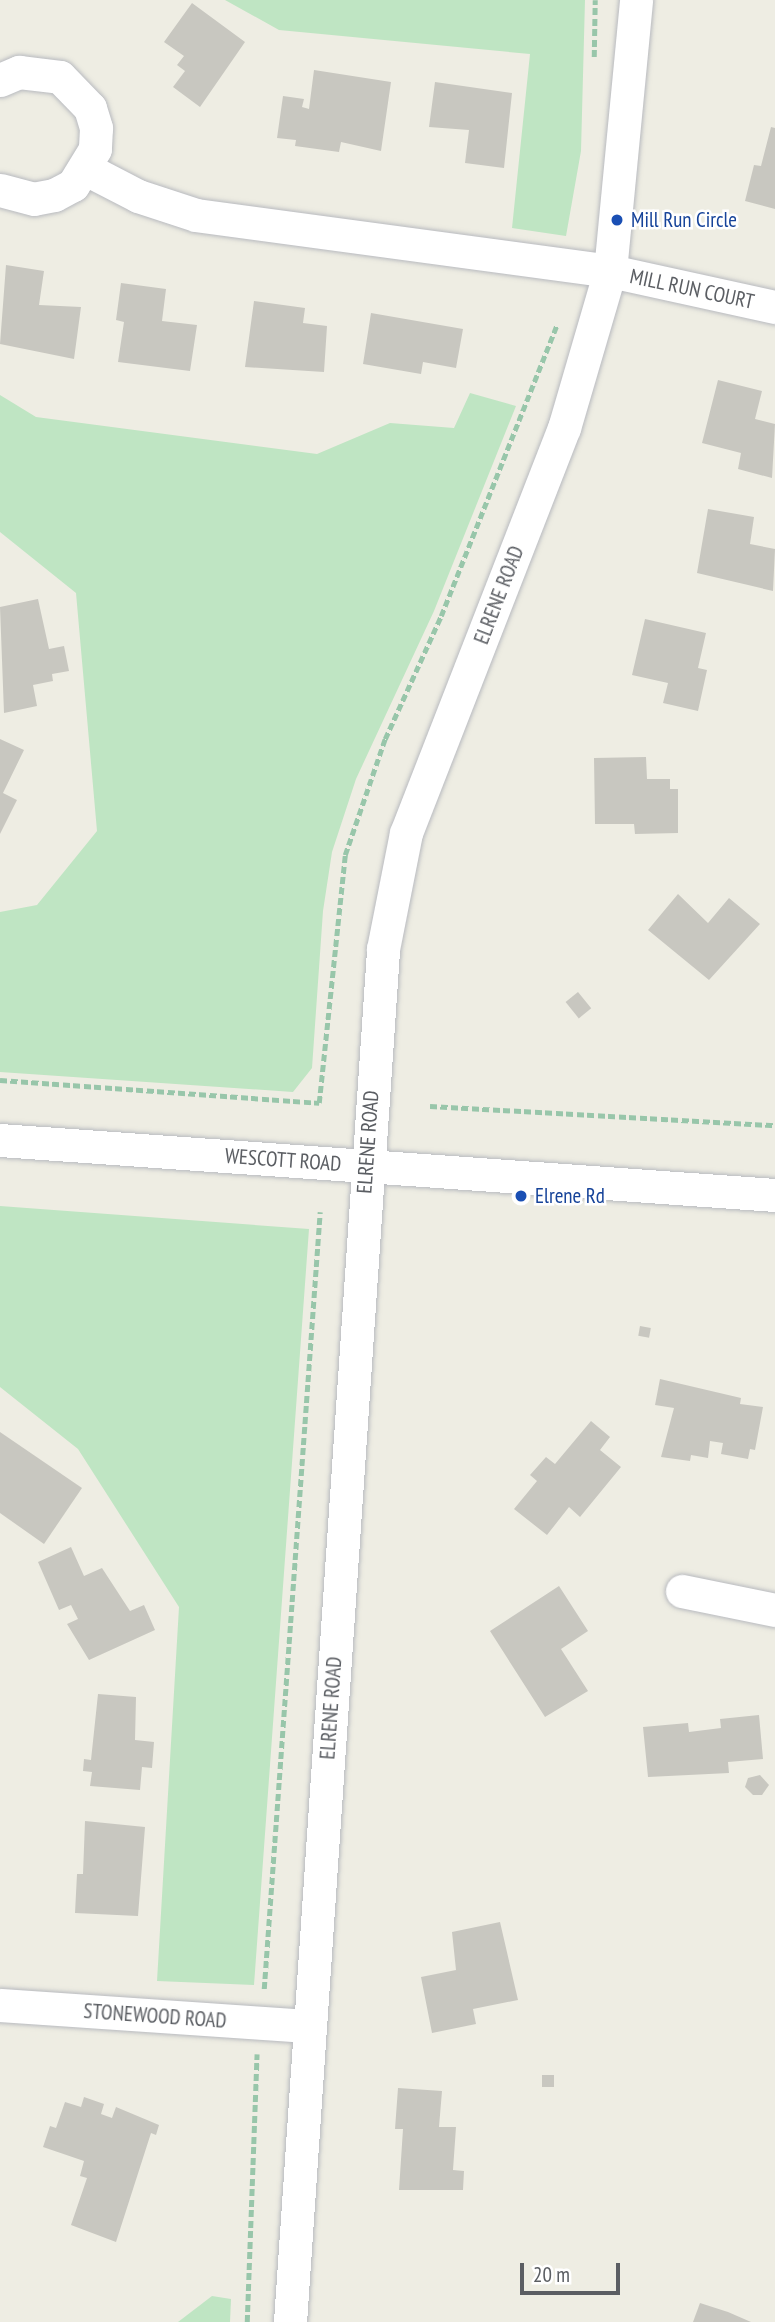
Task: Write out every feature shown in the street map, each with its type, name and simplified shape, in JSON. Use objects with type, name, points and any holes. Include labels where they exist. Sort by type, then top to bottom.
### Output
[{"type":"street","name":"ELRENE ROAD","points":[[290,2322],[366,1166],[383,949],[406,833],[564,428],[610,271],[636,0]]},
{"type":"street","points":[[0,80],[19,72],[40,71],[60,77],[78,90],[90,108],[96,128],[95,149],[86,169],[73,185],[54,195],[34,199],[0,190]]},
{"type":"street","points":[[86,169],[138,196],[196,215],[610,271]]},
{"type":"street","name":"MILL RUN COURT","points":[[610,271],[775,307]]},
{"type":"street","name":"WESCOTT ROAD","points":[[0,1140],[775,1195]]},
{"type":"street","points":[[682,1591],[775,1610]]},
{"type":"street","name":"STONEWOOD ROAD","points":[[0,2005],[309,2026]]},
{"type":"path","points":[[594,61],[595,0]]},
{"type":"path","points":[[0,1080],[318,1102],[345,855],[385,739],[441,616],[537,380],[572,266]]},
{"type":"path","points":[[430,1106],[775,1125]]},
{"type":"path","points":[[247,2322],[261,2023],[320,1212]]},
{"type":"green space","points":[[225,0],[585,0],[581,151],[566,236],[512,228],[530,54],[279,30]]},
{"type":"green space","points":[[470,393],[516,406],[434,611],[356,779],[332,852],[323,911],[312,1068],[293,1092],[0,1072],[0,912],[37,905],[97,831],[76,593],[0,532],[0,395],[36,417],[317,454],[390,423],[454,428]]},
{"type":"green space","points":[[0,1206],[309,1229],[254,1985],[157,1981],[179,1607],[78,1449],[0,1387]]},
{"type":"green space","points":[[212,2296],[231,2299],[230,2322],[178,2322]]},
{"type":"building","points":[[192,3],[245,42],[200,107],[173,87],[185,71],[177,65],[184,56],[164,42]]},
{"type":"building","points":[[314,70],[391,82],[381,151],[341,142],[339,152],[295,146],[296,140],[277,138],[283,96],[304,99],[302,107],[309,109]]},
{"type":"building","points":[[435,82],[512,93],[504,168],[465,163],[469,130],[429,127]]},
{"type":"building","points":[[771,127],[775,128],[775,209],[745,201],[754,165],[761,166]]},
{"type":"building","points":[[6,265],[44,271],[39,305],[81,307],[74,359],[0,344]]},
{"type":"building","points":[[121,283],[166,289],[162,321],[197,325],[190,371],[118,362],[124,322],[116,320]]},
{"type":"building","points":[[254,301],[305,308],[303,323],[327,326],[324,372],[245,367]]},
{"type":"building","points":[[371,313],[463,329],[456,368],[423,362],[421,374],[363,364]]},
{"type":"building","points":[[718,380],[762,391],[755,419],[775,424],[772,478],[738,469],[741,453],[702,443]]},
{"type":"building","points":[[708,509],[754,517],[750,544],[775,549],[773,591],[697,573]]},
{"type":"building","points":[[38,599],[49,649],[64,646],[69,671],[52,674],[53,681],[33,685],[37,706],[4,713],[0,607]]},
{"type":"building","points":[[645,619],[706,633],[698,668],[707,670],[698,711],[663,703],[668,683],[632,675]]},
{"type":"building","points":[[0,739],[24,750],[3,793],[17,800],[0,834]]},
{"type":"building","points":[[646,757],[647,779],[670,779],[670,789],[678,789],[678,833],[635,834],[634,824],[595,824],[594,758]]},
{"type":"building","points":[[678,894],[708,923],[729,898],[760,924],[709,980],[648,930]]},
{"type":"building","points":[[578,992],[591,1008],[579,1018],[566,1002]]},
{"type":"building","points":[[640,1326],[651,1328],[649,1338],[638,1336]]},
{"type":"building","points":[[660,1379],[741,1398],[740,1404],[763,1407],[755,1450],[750,1449],[748,1459],[721,1454],[723,1443],[710,1441],[708,1458],[691,1455],[690,1461],[661,1457],[674,1408],[655,1405]]},
{"type":"building","points":[[591,1421],[610,1437],[600,1450],[621,1467],[580,1517],[569,1507],[547,1535],[514,1509],[537,1481],[530,1475],[546,1457],[555,1464]]},
{"type":"building","points":[[0,1432],[82,1488],[44,1544],[0,1513]]},
{"type":"building","points":[[71,1547],[84,1576],[102,1568],[130,1611],[144,1605],[155,1630],[89,1660],[67,1624],[78,1619],[71,1605],[59,1610],[38,1562]]},
{"type":"building","points":[[559,1586],[588,1631],[561,1649],[588,1691],[545,1717],[490,1631]]},
{"type":"building","points":[[98,1694],[136,1697],[135,1740],[154,1742],[152,1768],[142,1767],[140,1790],[90,1786],[92,1772],[83,1771],[84,1759],[91,1760]]},
{"type":"building","points":[[759,1715],[763,1759],[728,1762],[729,1773],[648,1777],[643,1727],[688,1723],[689,1732],[721,1728],[720,1719]]},
{"type":"building","points":[[760,1775],[769,1785],[762,1795],[753,1795],[745,1787],[748,1778]]},
{"type":"building","points":[[85,1821],[145,1827],[138,1916],[75,1913],[77,1874],[83,1874]]},
{"type":"building","points":[[500,1922],[518,2000],[473,2009],[476,2024],[432,2033],[421,1977],[456,1970],[452,1932]]},
{"type":"building","points":[[542,2075],[554,2075],[554,2087],[542,2087]]},
{"type":"building","points":[[398,2088],[442,2091],[439,2127],[456,2127],[453,2170],[464,2171],[463,2190],[399,2190],[403,2129],[395,2129]]},
{"type":"building","points":[[84,2097],[104,2104],[101,2114],[112,2118],[116,2107],[159,2125],[156,2135],[151,2133],[116,2242],[71,2225],[87,2178],[80,2176],[84,2161],[43,2147],[50,2126],[56,2128],[65,2102],[81,2107]]},
{"type":"building","points":[[700,2303],[728,2312],[751,2322],[693,2322]]},
{"type":"place","name":"Mill Run Circle","points":[[617,220]]},
{"type":"place","name":"Elrene Rd","points":[[521,1196]]}]
